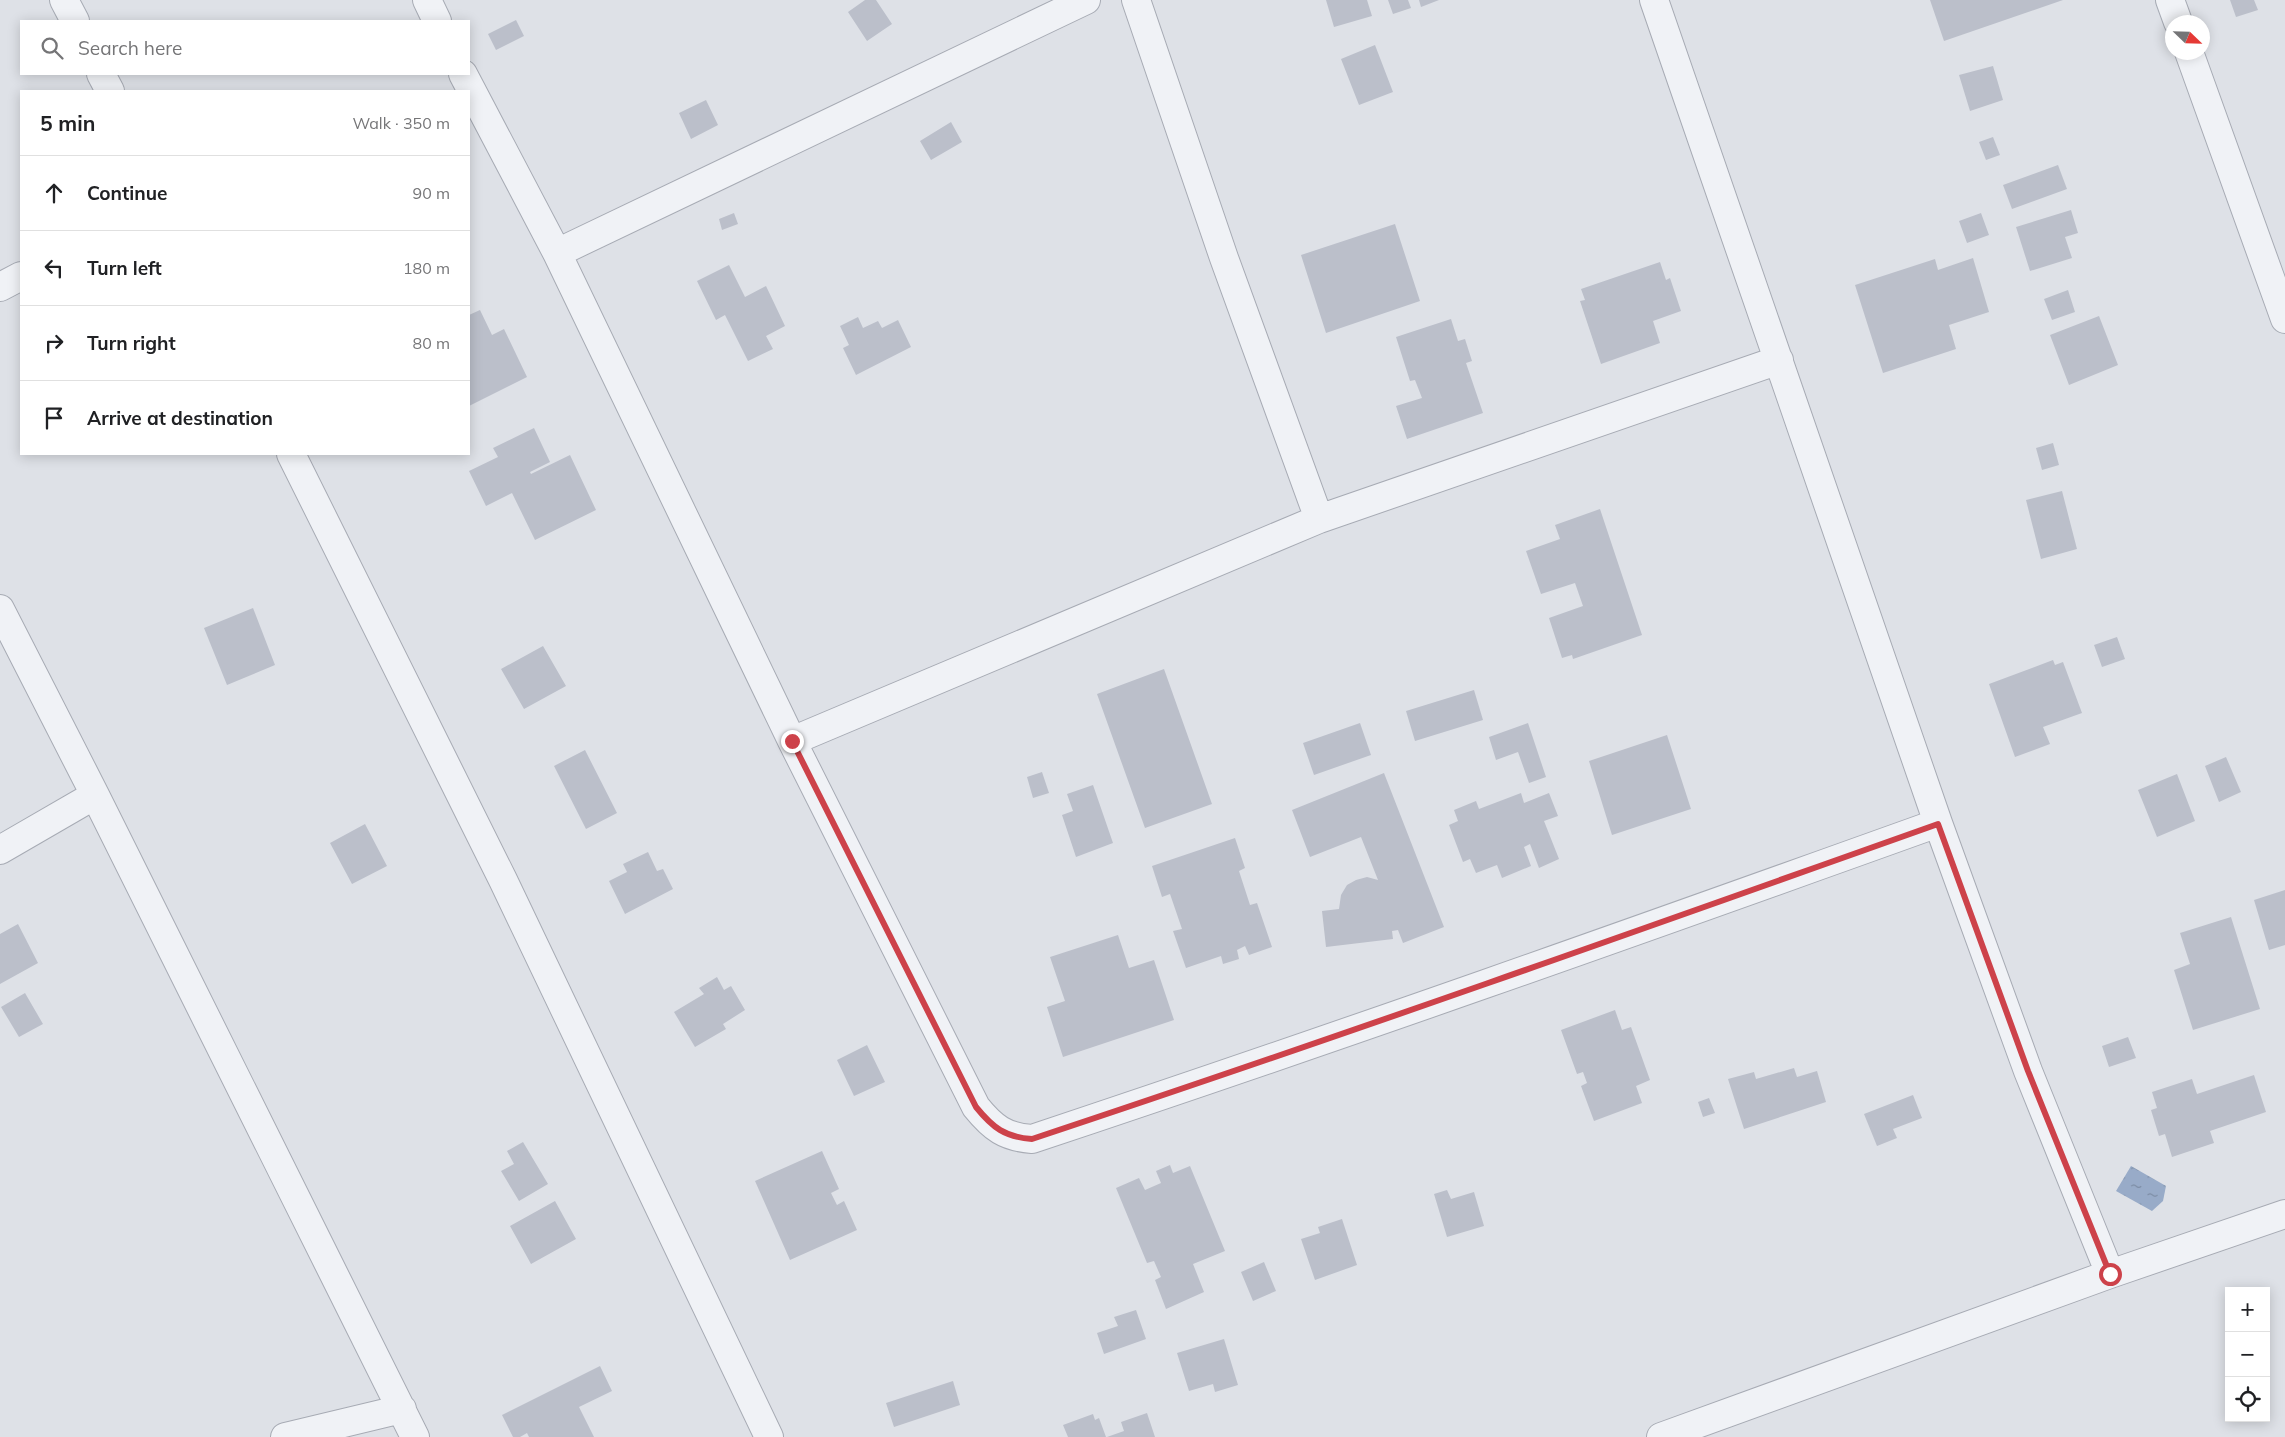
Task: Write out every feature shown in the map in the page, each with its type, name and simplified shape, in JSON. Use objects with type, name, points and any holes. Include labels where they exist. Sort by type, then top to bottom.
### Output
[{"type":"street","points":[[64,0],[74,20]]},
{"type":"street","points":[[426,0],[436,20]]},
{"type":"street","points":[[557,253],[1086,0]]},
{"type":"street","points":[[1136,0],[1224,258],[1319,519]]},
{"type":"street","points":[[1654,0],[1938,824],[2028,1071],[2110,1274]]},
{"type":"street","points":[[2170,0],[2175,15]]},
{"type":"street","points":[[2192,60],[2275,261],[2285,319]]},
{"type":"street","points":[[102,75],[109,90]]},
{"type":"street","points":[[464,75],[557,253],[792,741],[976,1107],[990,1124],[1006,1134],[1032,1139],[1250,1067],[1938,824]]},
{"type":"street","points":[[0,287],[20,277]]},
{"type":"street","points":[[792,741],[1319,519],[1778,360]]},
{"type":"street","points":[[291,455],[503,880],[769,1437]]},
{"type":"street","points":[[0,610],[95,795],[415,1437]]},
{"type":"street","points":[[0,850],[95,795]]},
{"type":"street","points":[[1672,1435],[2110,1274],[2285,1214]]},
{"type":"street","points":[[286,1437],[402,1409]]},
{"type":"water","points":[[2131,1166],[2166,1186],[2163,1201],[2152,1211],[2116,1191]]},
{"type":"building","points":[[865,0],[876,0],[892,24],[867,41],[848,12]]},
{"type":"building","points":[[1326,0],[1367,0],[1372,16],[1334,27]]},
{"type":"building","points":[[1388,0],[1408,0],[1411,8],[1393,14]]},
{"type":"building","points":[[1419,0],[1439,0],[1421,7]]},
{"type":"building","points":[[1930,0],[2063,0],[1944,41]]},
{"type":"building","points":[[2230,0],[2254,0],[2258,10],[2236,17]]},
{"type":"building","points":[[516,20],[524,36],[496,50],[488,34]]},
{"type":"building","points":[[1375,45],[1393,92],[1359,105],[1341,59]]},
{"type":"building","points":[[1993,66],[2003,100],[1970,111],[1959,75]]},
{"type":"building","points":[[706,100],[718,125],[691,139],[679,113]]},
{"type":"building","points":[[951,122],[962,142],[931,160],[920,141]]},
{"type":"building","points":[[1993,137],[2000,155],[1986,160],[1979,142]]},
{"type":"building","points":[[2058,165],[2067,189],[2012,209],[2003,185]]},
{"type":"building","points":[[2071,210],[2078,233],[2065,237],[2072,258],[2030,271],[2016,227]]},
{"type":"building","points":[[734,213],[738,224],[722,230],[719,219]]},
{"type":"building","points":[[1981,213],[1989,235],[1967,243],[1959,221]]},
{"type":"building","points":[[1395,224],[1420,301],[1326,333],[1301,255]]},
{"type":"building","points":[[1973,258],[1989,312],[1949,325],[1956,349],[1883,373],[1855,285],[1935,259],[1938,270]]},
{"type":"building","points":[[1660,262],[1666,280],[1670,278],[1681,311],[1653,321],[1660,343],[1601,364],[1580,301],[1585,300],[1581,289]]},
{"type":"building","points":[[729,265],[745,297],[766,286],[785,326],[766,336],[773,349],[748,361],[725,315],[716,320],[697,281]]},
{"type":"building","points":[[2068,290],[2075,312],[2052,320],[2044,299]]},
{"type":"building","points":[[480,310],[492,335],[504,329],[527,377],[470,406],[470,315]]},
{"type":"building","points":[[2099,316],[2118,365],[2069,385],[2050,335]]},
{"type":"building","points":[[858,317],[863,328],[878,321],[882,328],[898,320],[911,347],[856,375],[843,348],[849,345],[840,326]]},
{"type":"building","points":[[1451,319],[1458,341],[1465,339],[1472,361],[1466,363],[1483,413],[1407,439],[1396,406],[1422,398],[1415,380],[1410,381],[1396,337]]},
{"type":"building","points":[[534,428],[550,462],[530,472],[531,474],[570,455],[596,510],[535,540],[512,493],[486,506],[469,471],[498,457],[493,448]]},
{"type":"building","points":[[2053,443],[2059,465],[2042,470],[2036,448]]},
{"type":"building","points":[[2062,491],[2077,549],[2041,559],[2026,500]]},
{"type":"building","points":[[1600,509],[1642,635],[1573,659],[1572,655],[1562,658],[1549,618],[1583,606],[1575,583],[1541,594],[1526,551],[1560,539],[1555,525]]},
{"type":"building","points":[[253,608],[275,665],[227,685],[204,628]]},
{"type":"building","points":[[2117,637],[2125,659],[2102,667],[2094,645]]},
{"type":"building","points":[[543,646],[566,686],[524,709],[501,669]]},
{"type":"building","points":[[2053,660],[2055,665],[2063,662],[2082,713],[2043,727],[2050,744],[2015,757],[1989,684]]},
{"type":"building","points":[[1164,669],[1212,804],[1145,828],[1097,694]]},
{"type":"building","points":[[1474,690],[1483,720],[1415,741],[1406,711]]},
{"type":"building","points":[[1360,723],[1371,755],[1314,775],[1303,743]]},
{"type":"building","points":[[1528,723],[1546,777],[1529,783],[1518,752],[1496,760],[1489,737]]},
{"type":"building","points":[[1667,735],[1691,809],[1612,835],[1589,761]]},
{"type":"building","points":[[585,750],[617,813],[586,829],[554,766]]},
{"type":"building","points":[[2226,757],[2241,792],[2219,802],[2205,766]]},
{"type":"building","points":[[1042,772],[1049,793],[1033,798],[1027,777]]},
{"type":"building","points":[[1384,773],[1444,927],[1403,943],[1398,930],[1392,931],[1393,939],[1326,947],[1322,911],[1339,909],[1341,895],[1347,885],[1356,880],[1367,877],[1378,880],[1361,837],[1310,857],[1292,810]]},
{"type":"building","points":[[2177,774],[2195,821],[2157,837],[2138,790]]},
{"type":"building","points":[[1093,785],[1113,843],[1076,857],[1062,815],[1073,811],[1067,794]]},
{"type":"building","points":[[1521,793],[1524,803],[1549,793],[1558,816],[1544,821],[1559,859],[1539,868],[1530,844],[1524,847],[1531,866],[1502,878],[1497,865],[1476,873],[1470,859],[1463,862],[1449,825],[1458,821],[1454,810],[1476,801],[1479,809]]},
{"type":"building","points":[[365,824],[387,866],[352,884],[330,843]]},
{"type":"building","points":[[1235,838],[1245,868],[1239,871],[1250,905],[1257,903],[1272,947],[1249,955],[1245,946],[1237,950],[1239,959],[1223,964],[1221,956],[1186,968],[1173,931],[1182,929],[1170,894],[1162,897],[1152,866]]},
{"type":"building","points":[[648,852],[657,871],[663,869],[673,889],[625,914],[609,881],[627,872],[623,864]]},
{"type":"building","points":[[2285,890],[2285,945],[2269,950],[2254,900]]},
{"type":"building","points":[[2231,917],[2260,1009],[2193,1030],[2174,970],[2190,964],[2180,933]]},
{"type":"building","points":[[18,924],[38,963],[0,984],[0,934]]},
{"type":"building","points":[[1118,935],[1129,968],[1154,960],[1174,1020],[1063,1057],[1047,1007],[1065,1001],[1050,957]]},
{"type":"building","points":[[717,977],[724,990],[731,986],[745,1010],[723,1024],[726,1029],[695,1047],[674,1012],[704,994],[699,988]]},
{"type":"building","points":[[25,993],[43,1024],[19,1037],[1,1007]]},
{"type":"building","points":[[1615,1010],[1622,1030],[1631,1027],[1650,1080],[1636,1086],[1642,1103],[1594,1121],[1581,1086],[1587,1083],[1583,1072],[1577,1074],[1561,1030]]},
{"type":"building","points":[[2128,1037],[2136,1058],[2109,1067],[2102,1046]]},
{"type":"building","points":[[867,1045],[885,1082],[854,1096],[837,1060]]},
{"type":"building","points":[[1794,1068],[1797,1077],[1817,1071],[1826,1102],[1744,1129],[1728,1079],[1754,1072],[1756,1079]]},
{"type":"building","points":[[2254,1075],[2266,1112],[2210,1131],[2214,1143],[2172,1157],[2165,1134],[2159,1136],[2151,1110],[2157,1108],[2152,1092],[2192,1079],[2197,1094]]},
{"type":"building","points":[[1913,1095],[1922,1118],[1893,1129],[1897,1138],[1877,1146],[1864,1114]]},
{"type":"building","points":[[1709,1098],[1715,1113],[1703,1117],[1698,1102]]},
{"type":"building","points":[[523,1142],[548,1184],[519,1201],[501,1171],[514,1164],[507,1151]]},
{"type":"building","points":[[822,1151],[839,1189],[831,1193],[837,1205],[844,1201],[857,1230],[790,1260],[755,1181]]},
{"type":"building","points":[[1170,1165],[1173,1173],[1190,1166],[1225,1251],[1193,1264],[1204,1292],[1166,1309],[1155,1280],[1161,1277],[1154,1261],[1147,1263],[1116,1188],[1139,1178],[1145,1190],[1161,1183],[1156,1171]]},
{"type":"building","points":[[1447,1190],[1451,1199],[1474,1192],[1484,1226],[1447,1237],[1434,1194]]},
{"type":"building","points":[[555,1201],[576,1239],[531,1264],[510,1226]]},
{"type":"building","points":[[1342,1219],[1357,1265],[1315,1280],[1301,1239],[1320,1233],[1318,1227]]},
{"type":"building","points":[[1264,1262],[1276,1291],[1253,1301],[1241,1272]]},
{"type":"building","points":[[1136,1310],[1146,1339],[1104,1354],[1097,1333],[1118,1326],[1114,1317]]},
{"type":"building","points":[[1224,1339],[1238,1385],[1215,1392],[1213,1384],[1189,1391],[1177,1353]]},
{"type":"building","points":[[600,1366],[612,1391],[579,1407],[594,1437],[529,1437],[527,1433],[520,1437],[513,1437],[502,1415]]},
{"type":"building","points":[[953,1381],[960,1405],[894,1427],[886,1403]]},
{"type":"building","points":[[1147,1413],[1155,1437],[1107,1437],[1124,1431],[1121,1422]]},
{"type":"building","points":[[1093,1414],[1095,1420],[1099,1418],[1106,1437],[1068,1437],[1063,1425]]},
{"type":"route","points":[[792,741],[976,1107],[990,1124],[1006,1134],[1032,1139],[1250,1067],[1481,987],[1938,824],[2028,1071],[2110,1274]]}]
